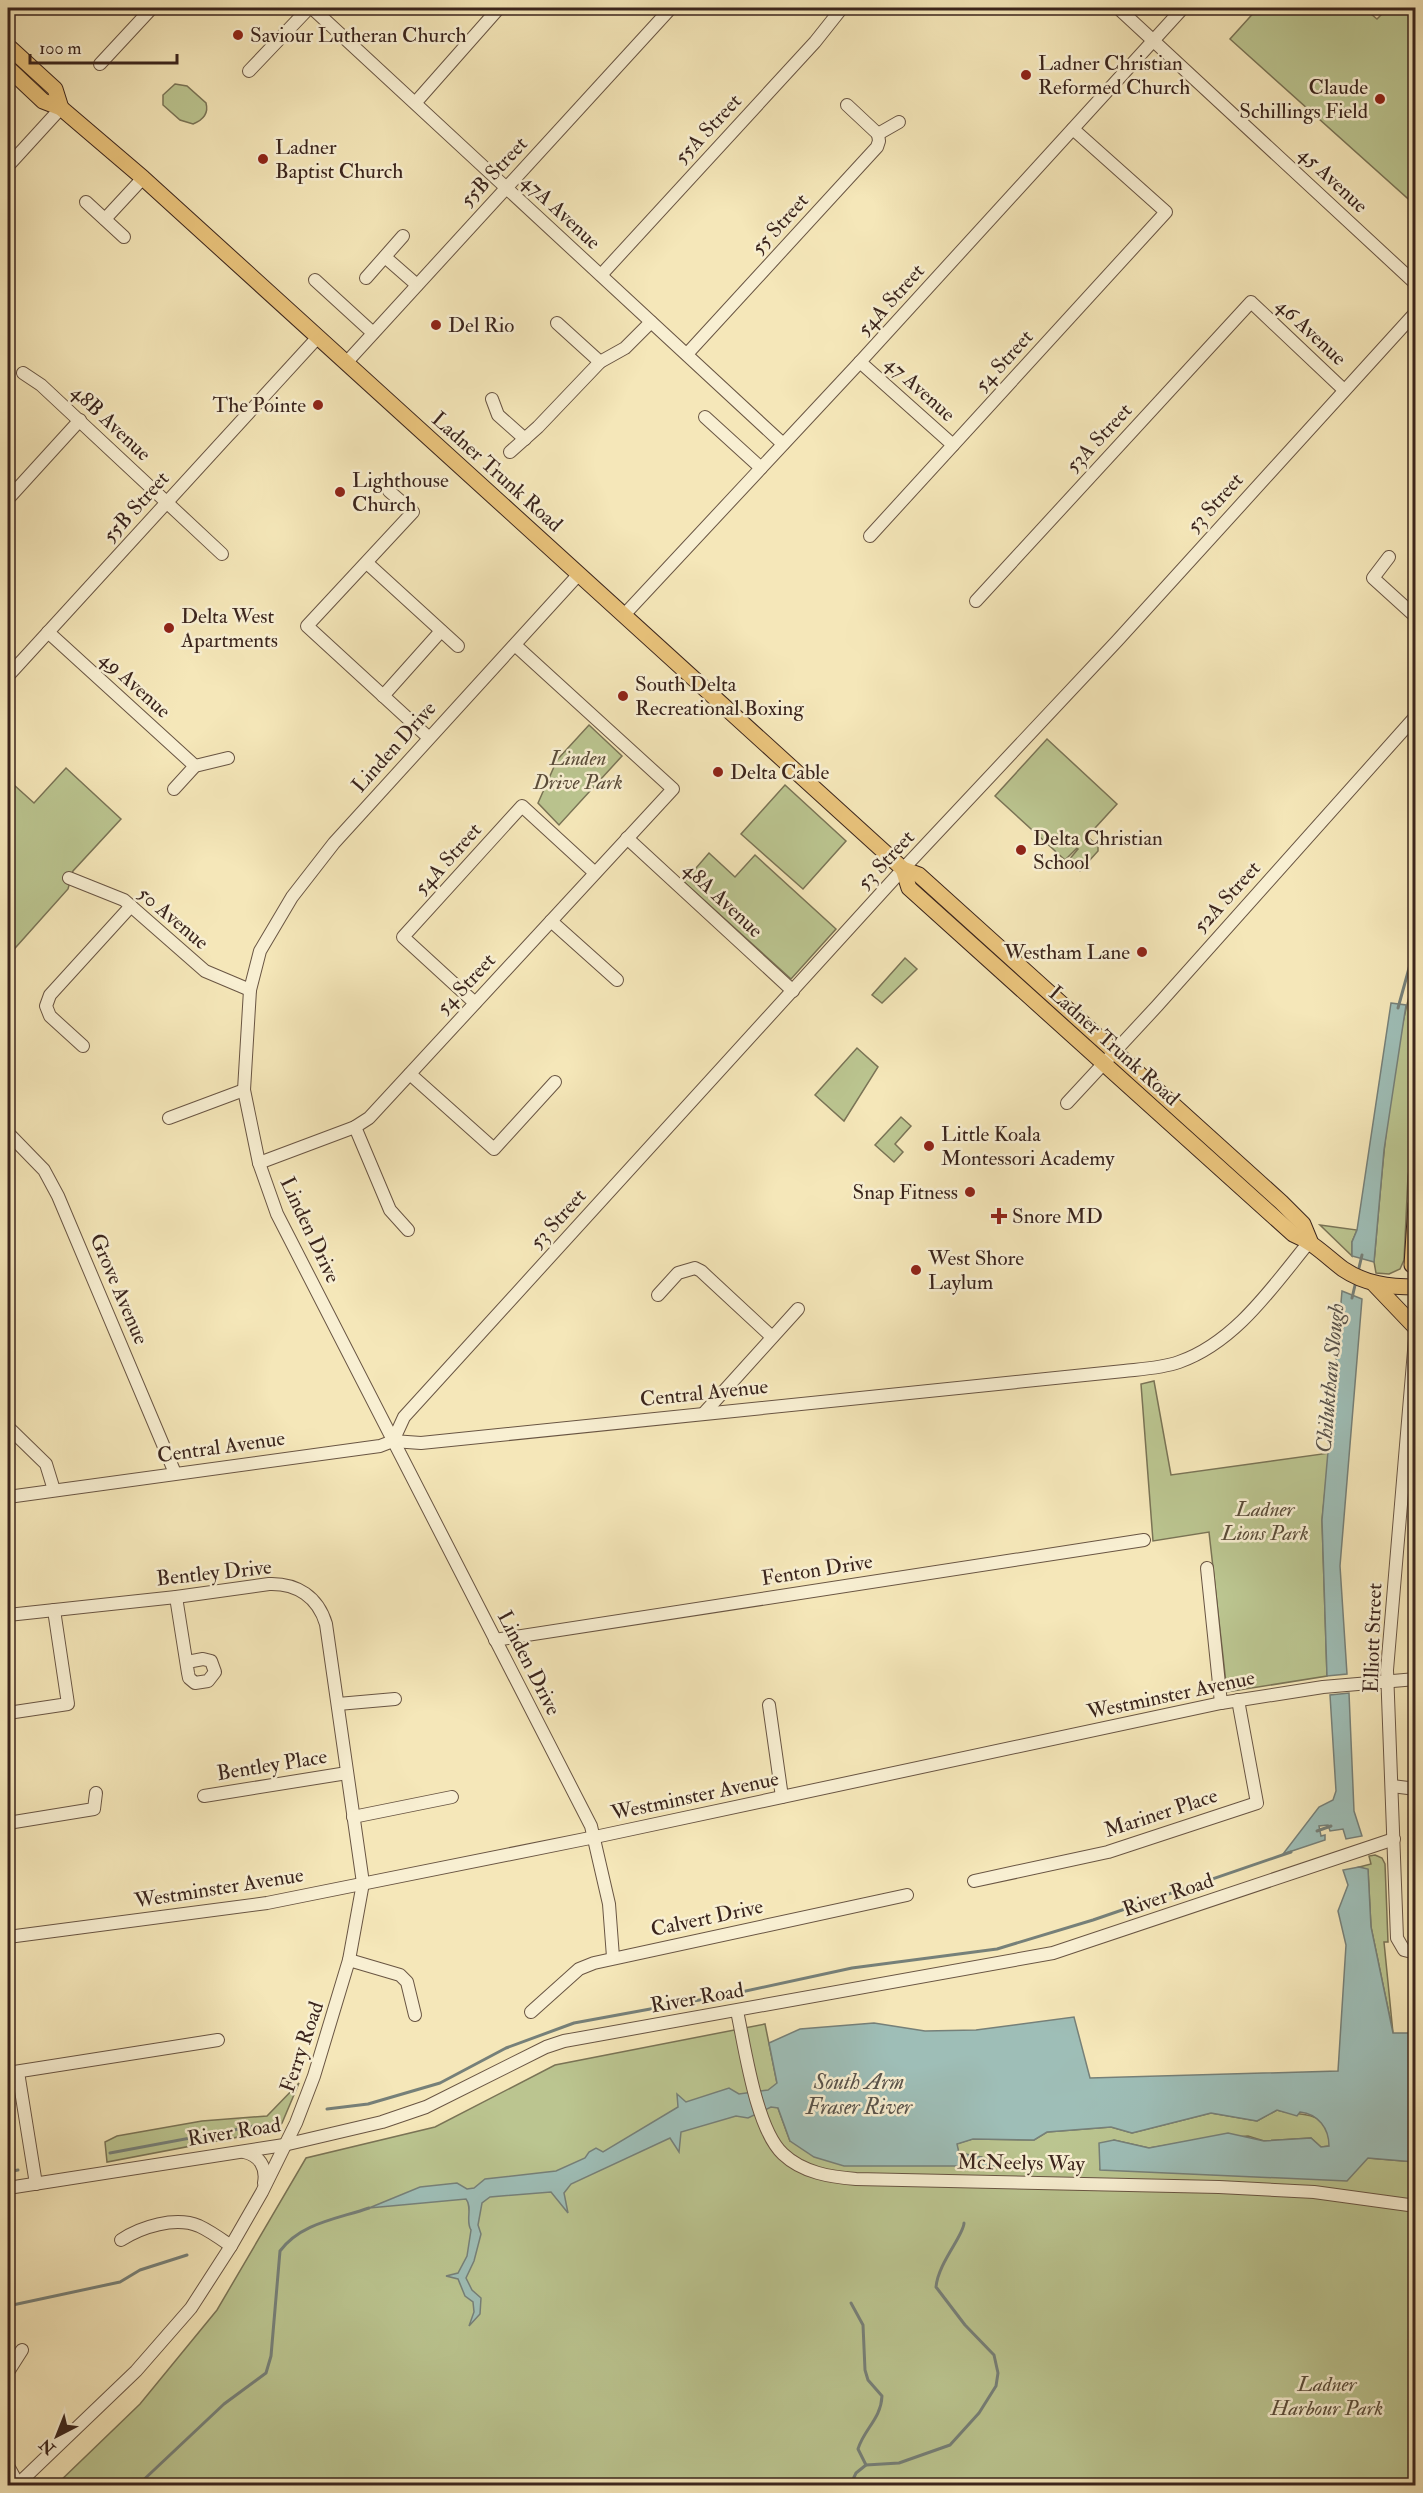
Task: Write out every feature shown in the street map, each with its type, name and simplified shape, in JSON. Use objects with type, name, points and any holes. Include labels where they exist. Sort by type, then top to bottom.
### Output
[{"type":"main road","name":"Ladner Trunk Road","points":[[8,46],[55,89],[61,108]]},
{"type":"main road","name":"Ladner Trunk Road","points":[[8,68],[43,101],[61,108],[143,178],[903,869],[919,875],[1281,1202],[1303,1224],[1311,1241]]},
{"type":"main road","name":"Ladner Trunk Road","points":[[903,869],[909,888],[1293,1234],[1311,1241],[1349,1272],[1374,1284],[1416,1287]]},
{"type":"main road","points":[[1416,1204],[1412,1264],[1416,1268]]},
{"type":"main road","points":[[1374,1284],[1416,1327]]},
{"type":"street","points":[[100,64],[152,8]]},
{"type":"street","name":"47A Avenue","points":[[249,72],[310,8],[416,102],[783,444]]},
{"type":"street","points":[[416,102],[499,8]]},
{"type":"street","name":"55B Street","points":[[346,363],[671,8]]},
{"type":"street","name":"55A Street","points":[[601,275],[815,42],[842,8]]},
{"type":"street","name":"45 Avenue","points":[[1118,8],[1416,284]]},
{"type":"street","name":"54A Street","points":[[624,615],[860,362],[1183,8]]},
{"type":"street","points":[[847,105],[878,134],[898,122]]},
{"type":"street","points":[[8,166],[61,108]]},
{"type":"street","name":"54 Street","points":[[870,536],[1166,212],[1072,129]]},
{"type":"street","name":"55 Street","points":[[687,354],[877,147],[878,134]]},
{"type":"street","points":[[105,219],[143,178]]},
{"type":"street","points":[[86,202],[124,237]]},
{"type":"street","points":[[366,278],[403,236]]},
{"type":"street","points":[[385,257],[417,285]]},
{"type":"street","points":[[315,280],[373,333]]},
{"type":"street","name":"46 Avenue","points":[[1251,302],[1344,390]]},
{"type":"street","name":"53A Street","points":[[976,601],[1251,302]]},
{"type":"street","name":"53 Street","points":[[393,1441],[404,1417],[903,869],[1118,641],[1416,312]]},
{"type":"street","points":[[510,452],[600,362],[629,345],[651,322]]},
{"type":"street","points":[[557,323],[600,362]]},
{"type":"street","name":"55B Street","points":[[8,676],[318,337]]},
{"type":"street","name":"47 Avenue","points":[[860,362],[953,445]]},
{"type":"street","name":"48B Avenue","points":[[23,374],[41,385],[80,420],[222,554]]},
{"type":"street","points":[[492,399],[498,415],[525,439]]},
{"type":"street","points":[[705,417],[761,468]]},
{"type":"street","points":[[8,499],[80,420]]},
{"type":"street","points":[[389,490],[413,512],[307,626],[428,737]]},
{"type":"street","points":[[1389,557],[1373,578],[1416,617]]},
{"type":"street","points":[[367,563],[458,646]]},
{"type":"street","name":"Linden Drive","points":[[579,574],[428,737],[334,843],[292,897],[260,951],[250,990],[244,1090],[260,1162],[277,1214],[595,1837],[609,1904],[613,1957]]},
{"type":"street","points":[[383,696],[441,631]]},
{"type":"street","name":"49 Avenue","points":[[48,632],[195,766]]},
{"type":"street","name":"54 Street","points":[[260,1162],[355,1126],[369,1118],[673,789],[515,645]]},
{"type":"street","name":"52A Street","points":[[1067,1102],[1157,1006],[1416,716]]},
{"type":"street","points":[[174,789],[195,766],[228,758]]},
{"type":"street","name":"54A Street","points":[[475,1003],[403,937],[522,806],[595,873]]},
{"type":"street","name":"48A Avenue","points":[[627,838],[793,991]]},
{"type":"street","name":"50 Avenue","points":[[69,878],[124,900],[206,971],[250,990]]},
{"type":"street","points":[[83,1046],[50,1016],[46,1006],[50,995],[131,906]]},
{"type":"street","points":[[551,921],[617,980]]},
{"type":"street","points":[[410,1074],[494,1149],[555,1082]]},
{"type":"street","points":[[169,1118],[244,1090]]},
{"type":"street","points":[[355,1126],[390,1210],[408,1230]]},
{"type":"street","name":"Grove Avenue","points":[[8,1132],[44,1170],[58,1196],[175,1473]]},
{"type":"street","name":"Central Avenue","points":[[8,1497],[380,1446],[393,1441],[421,1443],[1124,1371],[1176,1363],[1218,1344],[1311,1241]]},
{"type":"street","points":[[658,1295],[678,1273],[694,1268],[701,1271],[772,1337]]},
{"type":"street","points":[[705,1413],[798,1309]]},
{"type":"street","name":"Elliott Street","points":[[1410,1952],[1397,1938],[1388,1680],[1413,1396],[1416,1327]]},
{"type":"street","points":[[8,1427],[46,1464],[54,1490]]},
{"type":"street","name":"Fenton Drive","points":[[495,1640],[1144,1540]]},
{"type":"street","points":[[1207,1568],[1221,1703]]},
{"type":"street","name":"Bentley Drive","points":[[8,1615],[176,1597],[269,1584],[280,1584],[303,1591],[315,1602],[324,1618],[363,1883]]},
{"type":"street","points":[[176,1597],[187,1662]]},
{"type":"street","points":[[8,1713],[68,1704],[54,1610]]},
{"type":"street","name":"Westminster Avenue","points":[[8,1937],[267,1903],[595,1837],[1221,1703],[1323,1687],[1416,1679]]},
{"type":"street","points":[[338,1704],[395,1699]]},
{"type":"street","name":"Mariner Place","points":[[974,1881],[1108,1852],[1257,1803],[1238,1700]]},
{"type":"street","points":[[769,1705],[782,1797]]},
{"type":"street","name":"Bentley Place","points":[[204,1796],[346,1773]]},
{"type":"street","points":[[1392,1786],[1416,1789]]},
{"type":"street","points":[[8,1822],[94,1809],[96,1793]]},
{"type":"street","points":[[353,1817],[452,1797]]},
{"type":"street","name":"River Road","points":[[8,2188],[284,2145],[382,2122],[426,2107],[546,2047],[1053,1953],[1394,1839]]},
{"type":"street","name":"Ferry Road","points":[[14,2482],[136,2371],[191,2308],[231,2246],[262,2192],[315,2076],[349,1960],[363,1883]]},
{"type":"street","name":"Calvert Drive","points":[[531,2012],[579,1969],[613,1957],[907,1895]]},
{"type":"street","points":[[349,1960],[400,1975],[407,1982],[415,2015]]},
{"type":"street","name":"McNeelys Way","points":[[737,2011],[753,2084],[768,2133],[783,2154],[818,2174],[839,2177],[1219,2187],[1314,2192],[1416,2206]]},
{"type":"street","points":[[36,2184],[13,2073],[218,2040]]},
{"type":"street","points":[[239,2152],[254,2156],[262,2163],[266,2172],[262,2192]]},
{"type":"street","points":[[121,2240],[137,2230],[186,2222],[198,2225],[231,2246]]},
{"type":"street","points":[[8,2372],[22,2350]]},
{"type":"street","points":[[8,2466],[14,2482]]},
{"type":"green space","points":[[1258,8],[1364,8],[1377,19],[1388,8],[1415,8],[1415,205],[1230,39]]},
{"type":"green space","points":[[175,84],[187,86],[206,103],[206,113],[200,121],[193,124],[180,120],[163,105],[163,95]]},
{"type":"green space","name":"Linden Drive Park","points":[[589,725],[622,756],[559,825],[538,803],[557,760]]},
{"type":"green space","points":[[1047,739],[1117,804],[1085,839],[1089,838],[1098,846],[1098,851],[1080,871],[1068,861],[1077,848],[1065,860],[995,796]]},
{"type":"green space","points":[[66,768],[121,819],[73,871],[68,889],[8,956],[8,791],[13,784],[34,803]]},
{"type":"green space","points":[[785,785],[846,841],[803,889],[741,834]]},
{"type":"green space","points":[[709,853],[735,877],[755,855],[836,929],[791,979],[684,882]]},
{"type":"green space","points":[[905,958],[917,969],[882,1003],[872,995]]},
{"type":"green space","points":[[1415,974],[1416,1133],[1408,1176],[1404,1260],[1400,1269],[1389,1274],[1376,1273],[1374,1262],[1388,1117],[1398,1045]]},
{"type":"green space","points":[[857,1048],[878,1067],[844,1121],[815,1095]]},
{"type":"green space","points":[[901,1117],[911,1126],[895,1144],[903,1152],[894,1162],[875,1145]]},
{"type":"green space","points":[[1320,1225],[1357,1230],[1352,1242],[1352,1256]]},
{"type":"green space","name":"Ladner Lions Park","points":[[1154,1381],[1171,1475],[1329,1453],[1322,1520],[1327,1676],[1227,1692],[1209,1532],[1153,1541],[1141,1384]]},
{"type":"green space","points":[[1375,1855],[1382,1858],[1385,1864],[1388,1942],[1384,1942],[1393,2033],[1371,1927],[1368,1870],[1359,1867],[1371,1864],[1369,1856]]},
{"type":"green space","name":"Ladner Harbour Park","points":[[765,2024],[777,2083],[778,2108],[790,2141],[1003,2166],[981,2157],[959,2153],[956,2144],[972,2139],[1034,2140],[1047,2132],[1111,2127],[1132,2133],[1211,2113],[1257,2121],[1277,2110],[1319,2119],[1328,2133],[1330,2146],[1321,2147],[1311,2138],[1264,2141],[1248,2136],[1199,2140],[1149,2148],[1114,2140],[1100,2169],[1368,2158],[1415,2162],[1415,2485],[55,2486],[140,2404],[217,2310],[306,2158],[435,2127],[555,2065]]},
{"type":"green space","points":[[299,2083],[282,2123],[275,2130],[107,2162],[105,2142],[117,2136],[202,2121],[267,2116]]},
{"type":"water","points":[[1391,1003],[1406,1005],[1384,1150],[1374,1262],[1352,1256],[1352,1242],[1357,1230]]},
{"type":"water","points":[[1342,1291],[1362,1299],[1340,1566],[1347,1674],[1327,1676],[1322,1520]]},
{"type":"water","points":[[1349,1693],[1354,1811],[1362,1836],[1346,1839],[1343,1829],[1330,1831],[1328,1825],[1319,1826],[1321,1836],[1325,1835],[1325,1840],[1283,1854],[1319,1807],[1333,1800],[1336,1791],[1330,1695]]},
{"type":"water","name":"South Arm Fraser River","points":[[1359,1867],[1368,1869],[1371,1927],[1393,2033],[1415,2033],[1415,2162],[1368,2158],[1347,2181],[1100,2170],[1099,2143],[1114,2140],[1149,2148],[1228,2133],[1264,2141],[1311,2138],[1321,2147],[1329,2146],[1325,2128],[1317,2119],[1306,2113],[1300,2112],[1297,2116],[1277,2110],[1257,2121],[1211,2113],[1132,2133],[1111,2127],[1047,2132],[1034,2140],[973,2139],[957,2144],[959,2153],[981,2157],[1005,2166],[844,2166],[814,2157],[790,2141],[778,2108],[771,2107],[748,2118],[736,2116],[681,2132],[679,2152],[670,2138],[571,2184],[564,2193],[568,2213],[551,2192],[490,2197],[482,2203],[478,2225],[481,2234],[474,2261],[466,2278],[472,2290],[481,2298],[480,2314],[469,2326],[474,2312],[473,2302],[465,2296],[458,2279],[446,2276],[458,2273],[467,2256],[471,2230],[469,2206],[466,2199],[369,2208],[420,2187],[457,2183],[467,2189],[474,2188],[485,2179],[556,2171],[585,2158],[596,2148],[603,2152],[678,2107],[677,2094],[686,2102],[729,2088],[739,2094],[768,2090],[777,2083],[769,2043],[800,2029],[874,2023],[925,2031],[976,2030],[1074,2017],[1090,2078],[1338,2071],[1346,1945],[1338,1911],[1348,1885],[1343,1870]]},
{"type":"waterway","name":"Chilukthan Slough","points":[[1398,1008],[1416,943]]},
{"type":"waterway","name":"Chilukthan Slough","points":[[1358,1272],[1362,1255]]},
{"type":"waterway","name":"Chilukthan Slough","points":[[1352,1298],[1356,1281]]},
{"type":"waterway","points":[[1317,1831],[1331,1826]]},
{"type":"waterway","points":[[327,2109],[368,2104],[440,2083],[506,2048],[574,2023],[732,1994],[852,1968],[997,1949],[1093,1920],[1291,1852]]},
{"type":"waterway","points":[[110,2153],[260,2125]]},
{"type":"waterway","points":[[8,2172],[18,2170]]},
{"type":"waterway","points":[[137,2486],[224,2404],[266,2373],[271,2356],[280,2251],[298,2234],[309,2228],[369,2208]]},
{"type":"waterway","points":[[850,2486],[856,2473],[866,2465],[899,2463],[950,2445],[979,2413],[996,2386],[998,2373],[994,2355],[965,2325],[936,2287],[941,2269],[964,2223]]},
{"type":"waterway","points":[[8,2306],[120,2282],[140,2270],[187,2255]]},
{"type":"waterway","points":[[851,2303],[863,2325],[865,2370],[868,2380],[882,2396],[876,2418],[858,2449],[866,2465]]},
{"type":"place","name":"Saviour Lutheran Church","points":[[238,35]]},
{"type":"place","name":"Ladner Christian Reformed Church","points":[[1026,75]]},
{"type":"place","name":"Claude Schillings Field","points":[[1380,99]]},
{"type":"place","name":"Ladner Baptist Church","points":[[263,159]]},
{"type":"place","name":"Del Rio","points":[[436,325]]},
{"type":"place","name":"The Pointe","points":[[318,405]]},
{"type":"place","name":"Lighthouse Church","points":[[340,492]]},
{"type":"place","name":"Delta West Apartments","points":[[169,628]]},
{"type":"place","name":"South Delta Recreational Boxing","points":[[623,696]]},
{"type":"place","name":"Delta Cable","points":[[718,772]]},
{"type":"place","name":"Delta Christian School","points":[[1021,850]]},
{"type":"place","name":"Westham Lane","points":[[1142,952]]},
{"type":"place","name":"Little Koala Montessori Academy","points":[[929,1146]]},
{"type":"place","name":"Snap Fitness","points":[[970,1192]]},
{"type":"place","name":"Snore MD","points":[[999,1216]]},
{"type":"place","name":"West Shore Laylum","points":[[916,1270]]}]
